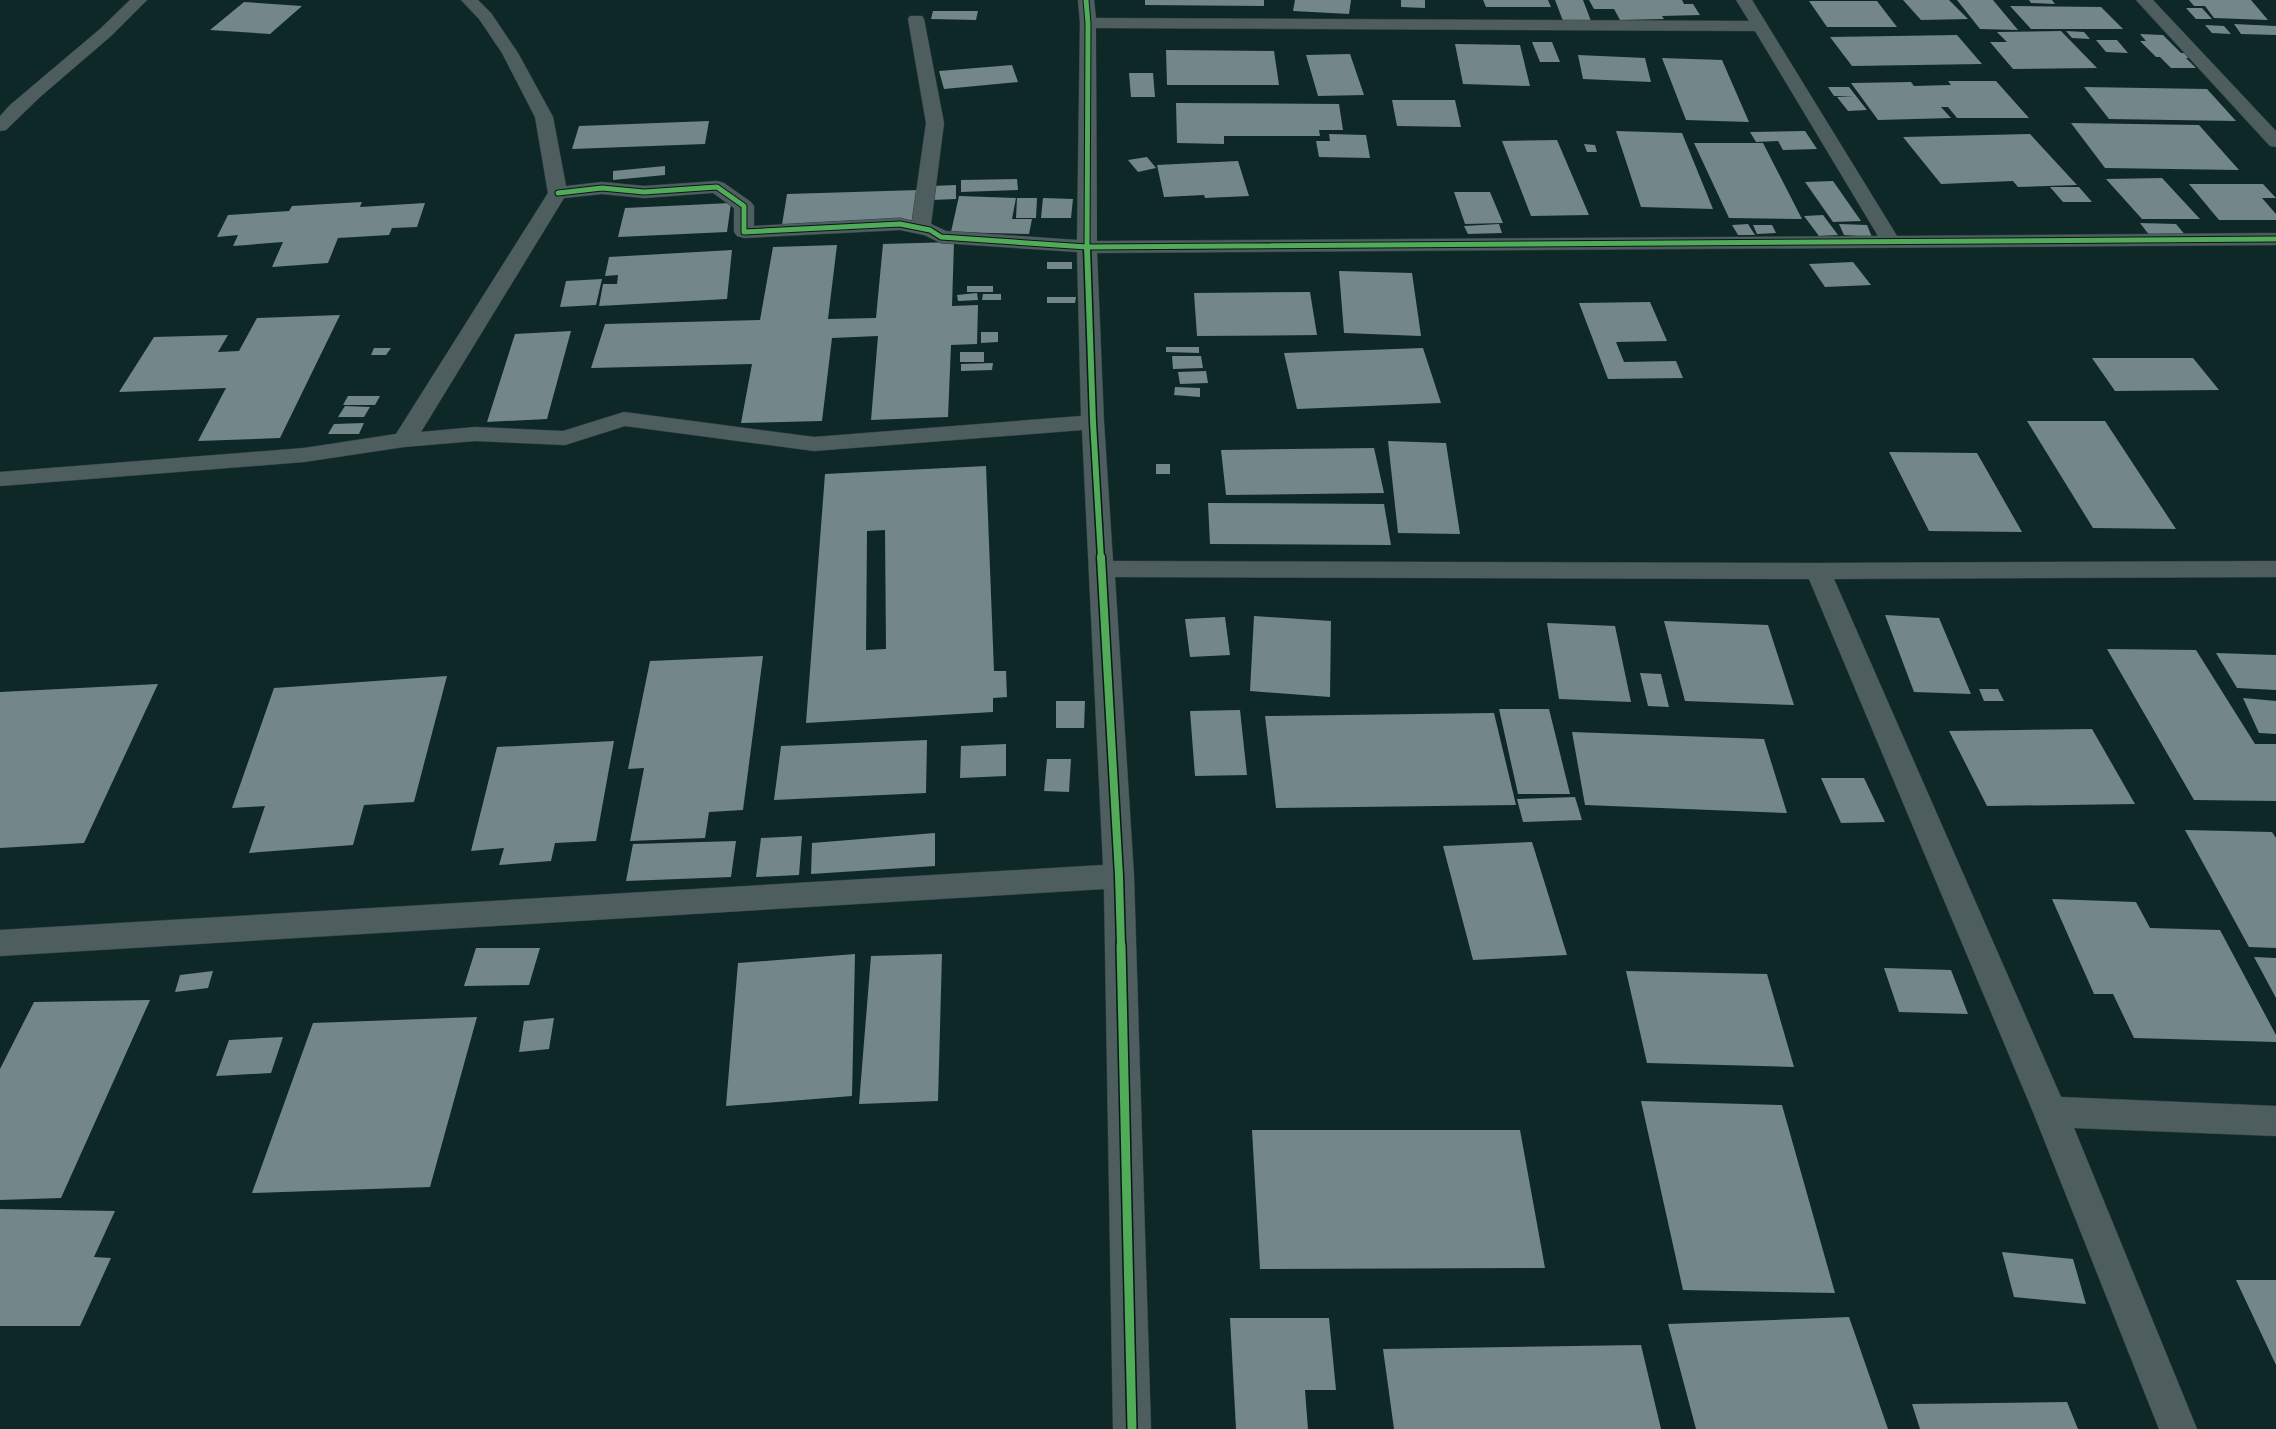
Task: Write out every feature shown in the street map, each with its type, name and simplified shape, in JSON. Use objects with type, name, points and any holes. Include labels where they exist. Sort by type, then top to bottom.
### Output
[{"type":"street","points":[[0,126],[40,86],[112,30],[140,0]]},
{"type":"street","points":[[404,440],[558,192],[544,117],[510,53],[485,16],[469,0]]},
{"type":"street","points":[[1744,0],[1892,243]]},
{"type":"street","points":[[2144,0],[2276,142]]},
{"type":"street","points":[[1132,1429],[1119,876],[1093,422],[1087,247],[1087,12],[1760,26]]},
{"type":"street","points":[[916,19],[936,124],[921,228]]},
{"type":"street","points":[[558,192],[602,188],[644,192],[717,187],[744,206],[744,232],[900,224],[930,230],[941,238],[1087,247],[2276,239]]},
{"type":"street","points":[[0,479],[304,455],[404,440],[475,434],[565,438],[624,419],[814,444],[1093,422]]},
{"type":"street","points":[[1101,568],[1818,571],[2276,570]]},
{"type":"street","points":[[1818,571],[2050,1112],[2178,1429]]},
{"type":"street","points":[[0,943],[1119,876]]},
{"type":"street","points":[[2050,1112],[2276,1121]]},
{"type":"building","points":[[1145,0],[1264,0],[1264,6],[1145,5]]},
{"type":"building","points":[[1295,0],[1351,0],[1349,14],[1293,11]]},
{"type":"building","points":[[1401,0],[1425,0],[1425,8],[1401,7]]},
{"type":"building","points":[[1483,0],[1548,0],[1551,7],[1486,7]]},
{"type":"building","points":[[1555,0],[1583,0],[1591,21],[1563,21]]},
{"type":"building","points":[[1589,0],[1682,0],[1684,4],[1693,4],[1700,15],[1662,16],[1664,19],[1620,20],[1614,9],[1594,9]]},
{"type":"building","points":[[1903,0],[1949,0],[1968,19],[1921,20]]},
{"type":"building","points":[[1957,0],[1993,0],[2018,30],[1980,29]]},
{"type":"building","points":[[2029,0],[2052,0],[2055,4],[2031,3]]},
{"type":"building","points":[[2189,0],[2251,0],[2268,20],[2214,18],[2205,6],[2194,6]]},
{"type":"building","points":[[1809,1],[1877,1],[1897,27],[1827,27]]},
{"type":"building","points":[[244,2],[302,6],[270,34],[210,30]]},
{"type":"building","points":[[2010,6],[2101,7],[2123,29],[2031,29]]},
{"type":"building","points":[[2186,8],[2202,8],[2212,19],[2196,19]]},
{"type":"building","points":[[933,11],[978,11],[976,20],[931,19]]},
{"type":"building","points":[[2234,24],[2276,26],[2276,35],[2241,34]]},
{"type":"building","points":[[2205,25],[2224,26],[2231,34],[2212,33]]},
{"type":"building","points":[[2061,31],[2097,68],[2013,69],[1990,42],[2007,42],[1997,32]]},
{"type":"building","points":[[2066,31],[2084,32],[2090,39],[2072,38]]},
{"type":"building","points":[[2140,34],[2163,35],[2181,53],[2189,53],[2194,58],[2186,58],[2196,68],[2171,68],[2160,57],[2156,57],[2140,41],[2146,41]]},
{"type":"building","points":[[1957,35],[1982,64],[1852,66],[1830,37]]},
{"type":"building","points":[[2096,40],[2117,40],[2128,53],[2106,52]]},
{"type":"building","points":[[1532,42],[1552,42],[1560,62],[1540,62]]},
{"type":"building","points":[[1455,44],[1520,45],[1530,86],[1463,84]]},
{"type":"building","points":[[1166,50],[1274,51],[1279,85],[1167,85]]},
{"type":"building","points":[[1350,54],[1364,95],[1318,96],[1306,55]]},
{"type":"building","points":[[1578,55],[1645,58],[1651,82],[1583,79]]},
{"type":"building","points":[[1662,58],[1722,60],[1749,122],[1686,120]]},
{"type":"building","points":[[1012,65],[1018,82],[944,89],[939,71]]},
{"type":"building","points":[[1129,73],[1153,73],[1155,97],[1131,97]]},
{"type":"building","points":[[1948,81],[1996,81],[2029,118],[1957,118],[1948,107],[1941,107],[1951,118],[1878,120],[1851,83],[1911,82],[1914,86],[1951,85]]},
{"type":"building","points":[[1828,87],[1849,87],[1867,110],[1848,111],[1837,97],[1854,96],[1834,96]]},
{"type":"building","points":[[2084,87],[2207,89],[2236,121],[2109,119]]},
{"type":"building","points":[[1392,100],[1455,100],[1461,127],[1397,126]]},
{"type":"building","points":[[1176,103],[1339,104],[1343,130],[1319,130],[1320,136],[1224,136],[1224,144],[1177,143]]},
{"type":"building","points":[[709,121],[705,144],[572,149],[579,126]]},
{"type":"building","points":[[2071,123],[2199,125],[2239,170],[2105,168]]},
{"type":"building","points":[[1616,131],[1682,133],[1713,209],[1641,207]]},
{"type":"building","points":[[1805,131],[1817,149],[1783,150],[1778,141],[1756,142],[1750,132]]},
{"type":"building","points":[[1329,134],[1366,135],[1370,158],[1319,157],[1316,141],[1330,141]]},
{"type":"building","points":[[2030,134],[2077,185],[2018,187],[2013,181],[1941,184],[1903,137]]},
{"type":"building","points":[[1557,140],[1589,215],[1531,216],[1502,141]]},
{"type":"building","points":[[1694,143],[1763,143],[1802,219],[1729,218]]},
{"type":"building","points":[[1584,144],[1595,145],[1597,152],[1587,152]]},
{"type":"building","points":[[1147,157],[1156,168],[1138,172],[1128,160]]},
{"type":"building","points":[[1238,161],[1249,196],[1205,198],[1204,195],[1164,197],[1157,165]]},
{"type":"building","points":[[665,166],[665,175],[613,180],[613,171]]},
{"type":"building","points":[[2162,178],[2200,219],[2142,219],[2106,179]]},
{"type":"building","points":[[1017,179],[1018,190],[961,192],[961,180]]},
{"type":"building","points":[[1833,181],[1861,221],[1833,222],[1805,182]]},
{"type":"building","points":[[2189,184],[2263,184],[2276,198],[2262,198],[2276,214],[2276,220],[2219,220]]},
{"type":"building","points":[[956,185],[956,199],[932,200],[931,186]]},
{"type":"building","points":[[2050,187],[2079,187],[2092,202],[2063,202]]},
{"type":"building","points":[[919,190],[918,220],[782,225],[787,194]]},
{"type":"building","points":[[1454,192],[1490,192],[1503,223],[1465,224]]},
{"type":"building","points":[[959,196],[1016,198],[1012,219],[1032,219],[1029,234],[951,232]]},
{"type":"building","points":[[1017,198],[1037,198],[1036,218],[1016,218]]},
{"type":"building","points":[[1043,198],[1073,199],[1071,218],[1041,218]]},
{"type":"building","points":[[362,202],[360,207],[425,203],[417,227],[392,228],[389,235],[338,238],[328,263],[272,267],[283,242],[233,246],[238,235],[217,237],[228,215],[289,211],[292,206]]},
{"type":"building","points":[[731,203],[727,232],[618,237],[625,208]]},
{"type":"building","points":[[1823,215],[1838,235],[1819,236],[1804,216]]},
{"type":"building","points":[[2140,223],[2176,224],[2187,237],[2150,236]]},
{"type":"building","points":[[1499,224],[1502,233],[1468,234],[1464,226]]},
{"type":"building","points":[[1748,224],[1755,235],[1738,235],[1732,225]]},
{"type":"building","points":[[1839,224],[1867,225],[1872,237],[1844,235]]},
{"type":"building","points":[[1753,225],[1772,225],[1776,233],[1757,234]]},
{"type":"building","points":[[954,242],[952,306],[978,305],[977,344],[951,345],[948,417],[871,420],[878,336],[832,338],[822,421],[741,423],[752,364],[591,368],[605,324],[760,320],[773,247],[837,245],[828,319],[876,318],[883,244]]},
{"type":"building","points":[[732,250],[727,299],[599,306],[603,284],[617,284],[618,275],[605,276],[609,257]]},
{"type":"building","points":[[1047,262],[1072,262],[1072,269],[1047,269]]},
{"type":"building","points":[[1853,262],[1871,285],[1825,287],[1809,264]]},
{"type":"building","points":[[1339,271],[1412,273],[1421,336],[1344,333]]},
{"type":"building","points":[[602,279],[596,305],[560,307],[566,281]]},
{"type":"building","points":[[967,286],[993,286],[993,292],[967,292]]},
{"type":"building","points":[[1310,292],[1317,335],[1197,336],[1194,293]]},
{"type":"building","points":[[977,293],[978,300],[958,301],[957,295]]},
{"type":"building","points":[[983,294],[1001,294],[1001,300],[982,300]]},
{"type":"building","points":[[1047,297],[1076,297],[1075,303],[1047,303]]},
{"type":"building","points":[[1650,302],[1667,341],[1616,342],[1624,362],[1676,361],[1683,378],[1608,379],[1579,303]]},
{"type":"building","points":[[340,315],[280,438],[198,441],[226,388],[119,392],[154,337],[228,335],[218,352],[239,351],[257,318]]},
{"type":"building","points":[[571,331],[547,419],[487,422],[515,334]]},
{"type":"building","points":[[981,332],[998,332],[998,342],[981,343]]},
{"type":"building","points":[[1166,347],[1199,347],[1199,353],[1166,352]]},
{"type":"building","points":[[374,348],[391,348],[386,355],[371,355]]},
{"type":"building","points":[[1423,348],[1441,403],[1297,409],[1284,353]]},
{"type":"building","points":[[960,352],[984,352],[984,362],[960,362]]},
{"type":"building","points":[[1172,356],[1201,356],[1203,368],[1173,369]]},
{"type":"building","points":[[2092,358],[2193,358],[2219,390],[2115,391]]},
{"type":"building","points":[[993,363],[992,370],[961,371],[961,364]]},
{"type":"building","points":[[1206,371],[1208,383],[1180,384],[1178,372]]},
{"type":"building","points":[[1175,387],[1200,388],[1200,397],[1174,395]]},
{"type":"building","points":[[348,396],[380,396],[375,405],[343,405]]},
{"type":"building","points":[[345,406],[370,407],[364,417],[338,417]]},
{"type":"building","points":[[2027,421],[2105,421],[2176,529],[2093,528]]},
{"type":"building","points":[[364,423],[359,434],[328,434],[334,424]]},
{"type":"building","points":[[1388,441],[1446,443],[1460,534],[1398,533]]},
{"type":"building","points":[[1374,448],[1384,493],[1226,495],[1221,450]]},
{"type":"building","points":[[1889,452],[1977,453],[2022,532],[1929,531]]},
{"type":"building","points":[[1156,464],[1170,464],[1170,474],[1156,474]]},
{"type":"building","points":[[986,466],[994,671],[1006,671],[1007,697],[993,698],[993,712],[806,723],[825,474]],"holes":[[[885,530],[886,649],[866,650],[867,531]]]},
{"type":"building","points":[[1208,503],[1384,504],[1391,545],[1210,544]]},
{"type":"building","points":[[1885,615],[1939,618],[1971,694],[1914,692]]},
{"type":"building","points":[[1254,616],[1331,621],[1330,697],[1250,691]]},
{"type":"building","points":[[1225,617],[1230,655],[1190,657],[1185,619]]},
{"type":"building","points":[[1664,621],[1768,625],[1794,705],[1685,701]]},
{"type":"building","points":[[1547,623],[1615,626],[1631,702],[1559,699]]},
{"type":"building","points":[[2107,649],[2196,650],[2255,744],[2276,744],[2276,801],[2194,800]]},
{"type":"building","points":[[2216,653],[2276,655],[2276,690],[2237,688]]},
{"type":"building","points":[[763,656],[743,810],[709,812],[705,838],[630,841],[644,768],[628,769],[650,661]]},
{"type":"building","points":[[1640,673],[1661,674],[1669,707],[1648,706]]},
{"type":"building","points":[[447,676],[414,802],[364,805],[353,845],[249,853],[265,806],[232,808],[274,688]]},
{"type":"building","points":[[158,684],[84,843],[0,848],[0,692]]},
{"type":"building","points":[[1979,689],[1998,689],[2004,701],[1984,701]]},
{"type":"building","points":[[2243,698],[2276,701],[2276,734],[2259,733]]},
{"type":"building","points":[[1056,701],[1085,701],[1084,728],[1056,728]]},
{"type":"building","points":[[1499,709],[1549,709],[1570,794],[1518,794]]},
{"type":"building","points":[[1240,710],[1247,775],[1195,776],[1190,711]]},
{"type":"building","points":[[1494,713],[1516,805],[1276,808],[1265,716]]},
{"type":"building","points":[[2092,729],[2135,804],[1987,806],[1949,731]]},
{"type":"building","points":[[1572,732],[1764,739],[1787,813],[1585,805]]},
{"type":"building","points":[[927,740],[926,793],[774,800],[781,746]]},
{"type":"building","points":[[614,741],[596,841],[555,843],[551,861],[499,865],[504,848],[471,851],[497,747]]},
{"type":"building","points":[[1006,744],[1006,776],[960,778],[961,746]]},
{"type":"building","points":[[1047,759],[1071,759],[1069,792],[1044,791]]},
{"type":"building","points":[[1821,778],[1864,778],[1885,822],[1841,823]]},
{"type":"building","points":[[1575,797],[1582,820],[1523,822],[1517,799]]},
{"type":"building","points":[[2185,830],[2272,832],[2276,838],[2276,948],[2249,947]]},
{"type":"building","points":[[935,833],[935,866],[811,874],[812,843]]},
{"type":"building","points":[[802,836],[799,875],[756,877],[761,838]]},
{"type":"building","points":[[736,841],[731,877],[626,881],[633,844]]},
{"type":"building","points":[[1532,842],[1567,955],[1473,960],[1443,846]]},
{"type":"building","points":[[2052,899],[2136,902],[2150,928],[2220,930],[2276,1035],[2276,1042],[2134,1038],[2113,994],[2094,994]]},
{"type":"building","points":[[476,948],[540,948],[529,985],[464,986]]},
{"type":"building","points":[[855,954],[852,1096],[726,1106],[738,963]]},
{"type":"building","points":[[942,954],[938,1101],[859,1104],[871,956]]},
{"type":"building","points":[[2254,957],[2276,958],[2276,998]]},
{"type":"building","points":[[1884,968],[1951,970],[1968,1014],[1899,1012]]},
{"type":"building","points":[[213,971],[208,988],[175,992],[180,975]]},
{"type":"building","points":[[1626,971],[1767,974],[1794,1067],[1647,1063]]},
{"type":"building","points":[[150,1000],[61,1198],[0,1200],[0,1069],[34,1002]]},
{"type":"building","points":[[477,1017],[430,1187],[252,1193],[313,1023]]},
{"type":"building","points":[[554,1018],[549,1049],[519,1052],[524,1021]]},
{"type":"building","points":[[283,1037],[271,1073],[216,1076],[229,1040]]},
{"type":"building","points":[[1641,1101],[1782,1105],[1835,1293],[1683,1290]]},
{"type":"building","points":[[1252,1130],[1520,1130],[1545,1268],[1260,1269]]},
{"type":"building","points":[[0,1209],[115,1211],[94,1257],[111,1258],[80,1326],[0,1326]]},
{"type":"building","points":[[2002,1252],[2073,1259],[2086,1304],[2014,1297]]},
{"type":"building","points":[[2236,1280],[2276,1280],[2276,1365]]},
{"type":"building","points":[[1849,1317],[1888,1429],[1696,1429],[1668,1324]]},
{"type":"building","points":[[1230,1318],[1329,1318],[1336,1390],[1305,1390],[1308,1429],[1236,1429]]},
{"type":"building","points":[[1641,1345],[1661,1429],[1394,1429],[1383,1349]]},
{"type":"building","points":[[2067,1402],[2078,1429],[1920,1429],[1912,1404]]},
{"type":"cycle path","points":[[1086,0],[1088,23],[1087,247],[1093,422],[1119,876],[1132,1429]]},
{"type":"cycle path","points":[[558,193],[602,188],[644,192],[717,187],[744,206],[744,232],[900,224],[930,230],[941,237],[1087,247],[2276,239]]}]
